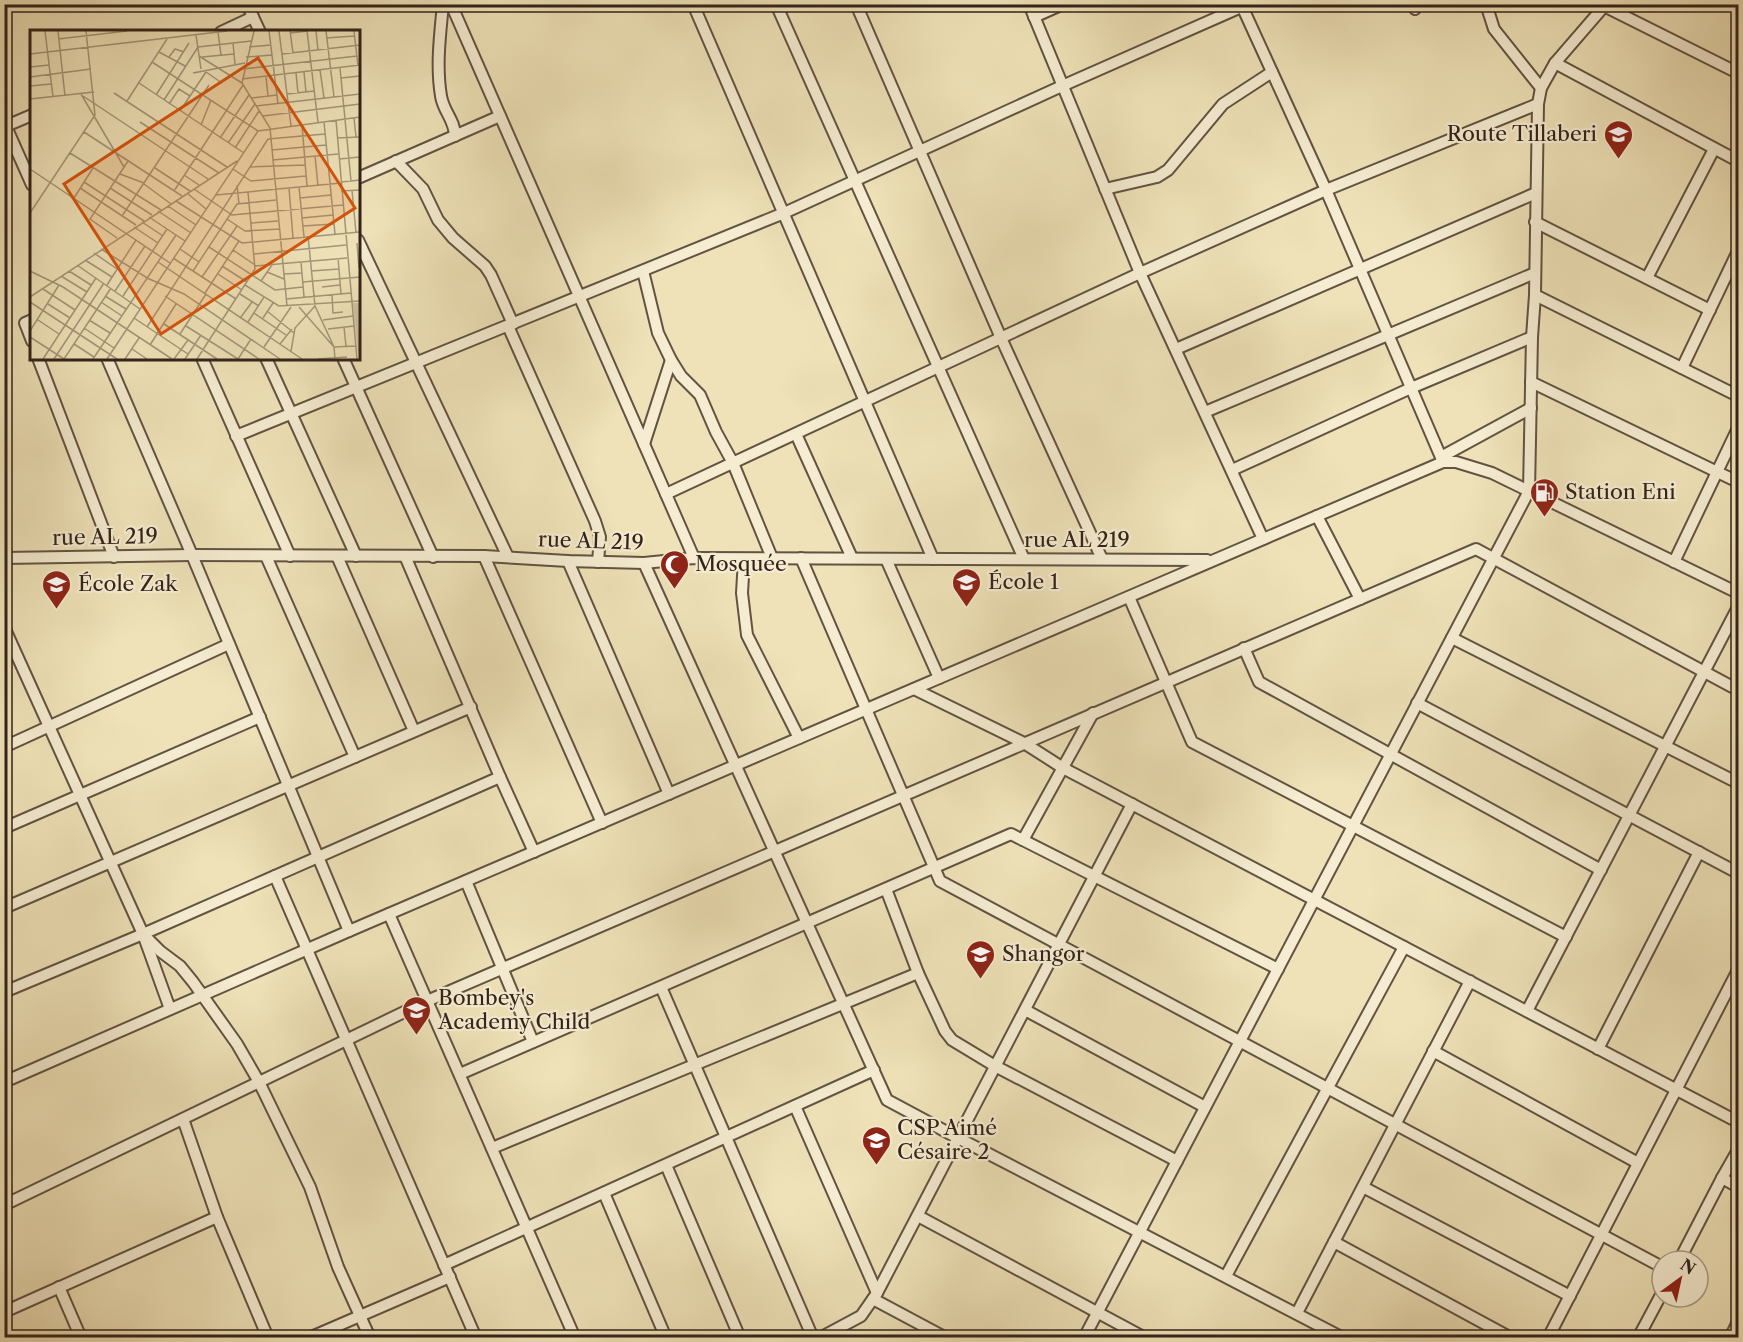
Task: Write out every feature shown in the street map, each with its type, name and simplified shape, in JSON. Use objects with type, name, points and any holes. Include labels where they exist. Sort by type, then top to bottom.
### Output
[{"type":"street","points":[[247,4],[259,30]]},
{"type":"street","points":[[443,4],[439,79],[441,99],[455,127],[455,136]]},
{"type":"street","points":[[451,4],[694,558]]},
{"type":"street","points":[[693,4],[933,559]]},
{"type":"street","points":[[776,4],[1024,559]]},
{"type":"street","points":[[856,4],[1001,338],[1102,560]]},
{"type":"street","points":[[1029,4],[1140,273],[1263,539]]},
{"type":"street","points":[[1034,17],[1063,4]]},
{"type":"street","points":[[1486,4],[1494,29],[1541,88]]},
{"type":"street","points":[[1084,1338],[1529,491],[1538,104],[1541,88],[1555,63],[1605,5],[1738,73]]},
{"type":"street","points":[[236,436],[784,213],[1244,6],[1442,459]]},
{"type":"street","points":[[225,30],[253,17]]},
{"type":"street","points":[[1555,63],[1738,161]]},
{"type":"street","points":[[1105,189],[1157,177],[1167,170],[1223,104],[1272,72]]},
{"type":"street","points":[[666,494],[1140,273],[1326,190],[1538,104]]},
{"type":"street","points":[[30,116],[5,124],[30,180]]},
{"type":"street","points":[[360,177],[500,116]]},
{"type":"street","points":[[1647,278],[1714,149]]},
{"type":"street","points":[[396,161],[423,189],[438,220],[453,238],[485,266],[491,275],[510,325],[595,521],[600,537],[598,562]]},
{"type":"street","points":[[1176,349],[1536,193]]},
{"type":"street","points":[[1535,222],[1710,310]]},
{"type":"street","points":[[360,244],[508,557]]},
{"type":"street","points":[[1682,368],[1738,251]]},
{"type":"street","points":[[643,271],[658,333],[681,376],[700,395],[733,463],[772,558]]},
{"type":"street","points":[[1205,412],[1535,273]]},
{"type":"street","points":[[1535,295],[1738,396]]},
{"type":"street","points":[[30,321],[25,323],[30,336]]},
{"type":"street","points":[[1232,470],[1411,388],[1532,337]]},
{"type":"street","points":[[39,360],[114,557]]},
{"type":"street","points":[[108,360],[349,931]]},
{"type":"street","points":[[203,360],[290,556]]},
{"type":"street","points":[[267,360],[356,556]]},
{"type":"street","points":[[344,360],[433,556]]},
{"type":"street","points":[[644,444],[671,360]]},
{"type":"street","points":[[1531,382],[1738,482]]},
{"type":"street","points":[[4,1082],[307,949],[1317,516],[1442,459],[1531,408]]},
{"type":"street","points":[[1674,562],[1738,428]]},
{"type":"street","points":[[796,434],[852,558]]},
{"type":"street","points":[[1442,459],[1492,473],[1738,593]]},
{"type":"street","points":[[1317,516],[1360,599]]},
{"type":"street","points":[[4,1205],[428,1000],[1476,549],[1738,690]]},
{"type":"street","name":"rue AL 219","points":[[4,558],[192,555],[484,556],[644,563],[694,558],[1213,560]]},
{"type":"street","points":[[266,556],[355,757]]},
{"type":"street","points":[[337,556],[414,731]]},
{"type":"street","points":[[405,556],[534,852]]},
{"type":"street","points":[[484,556],[602,822]]},
{"type":"street","points":[[801,558],[940,881],[1650,1260]]},
{"type":"street","points":[[744,559],[742,593],[747,635],[799,738]]},
{"type":"street","points":[[886,559],[939,678]]},
{"type":"street","points":[[567,561],[669,794]]},
{"type":"street","points":[[644,563],[887,1100],[1297,1313],[1326,1334],[1343,1338]]},
{"type":"street","points":[[1129,597],[1192,742],[1566,937]]},
{"type":"street","points":[[1527,1011],[1738,607]]},
{"type":"street","points":[[4,627],[111,862],[142,934],[170,1009]]},
{"type":"street","points":[[1452,638],[1738,783]]},
{"type":"street","points":[[4,747],[229,644]]},
{"type":"street","points":[[1244,648],[1259,682],[1601,870]]},
{"type":"street","points":[[914,689],[1024,743],[1063,768],[1738,1122]]},
{"type":"street","points":[[1418,703],[1738,873]]},
{"type":"street","points":[[4,908],[471,707]]},
{"type":"street","points":[[1023,840],[1094,713]]},
{"type":"street","points":[[4,828],[260,717]]},
{"type":"street","points":[[4,992],[500,777]]},
{"type":"street","points":[[820,1338],[861,1316],[875,1296],[1132,804]]},
{"type":"street","points":[[460,1074],[1011,834],[1278,969]]},
{"type":"street","points":[[1598,1049],[1699,852]]},
{"type":"street","points":[[275,876],[476,1338]]},
{"type":"street","points":[[466,881],[533,1042]]},
{"type":"street","points":[[886,889],[918,973],[952,1040],[995,1066],[1177,1161]]},
{"type":"street","points":[[389,914],[575,1338]]},
{"type":"street","points":[[142,934],[180,966],[203,995],[237,1044],[259,1082],[310,1187],[338,1267],[370,1338]]},
{"type":"street","points":[[1226,1276],[1404,947]]},
{"type":"street","points":[[1548,1338],[1738,970]]},
{"type":"street","points":[[492,1148],[918,973]]},
{"type":"street","points":[[1297,1313],[1470,981]]},
{"type":"street","points":[[662,987],[813,1338]]},
{"type":"street","points":[[1025,1010],[1205,1107]]},
{"type":"street","points":[[1433,1051],[1638,1163]]},
{"type":"street","points":[[444,1265],[874,1070]]},
{"type":"street","points":[[795,1106],[875,1296],[946,1338]]},
{"type":"street","points":[[183,1119],[217,1217],[268,1338]]},
{"type":"street","points":[[1685,1249],[1738,1150]]},
{"type":"street","points":[[666,1165],[740,1338]]},
{"type":"street","points":[[1722,1178],[1738,1187]]},
{"type":"street","points":[[1363,1187],[1570,1296]]},
{"type":"street","points":[[604,1193],[666,1338]]},
{"type":"street","points":[[918,1216],[1145,1338]]},
{"type":"street","points":[[4,1312],[217,1217]]},
{"type":"street","points":[[1334,1242],[1511,1338]]},
{"type":"street","points":[[309,1338],[450,1277]]},
{"type":"street","points":[[59,1287],[81,1338]]},
{"type":"street","points":[[1638,1338],[1653,1309]]},
{"type":"street","points":[[1730,1338],[1738,1322]]},
{"type":"place","name":"Route Tillaberi","points":[[1618,160]]},
{"type":"place","name":"Station Eni","points":[[1544,518]]},
{"type":"place","name":"Mosquée","points":[[674,590]]},
{"type":"place","name":"École 1","points":[[967,608]]},
{"type":"place","name":"École Zak","points":[[57,610]]},
{"type":"place","name":"Shangor","points":[[981,980]]},
{"type":"place","name":"Bombey's Academy Child","points":[[417,1036]]},
{"type":"place","name":"CSP Aimé Césaire 2","points":[[876,1166]]}]
